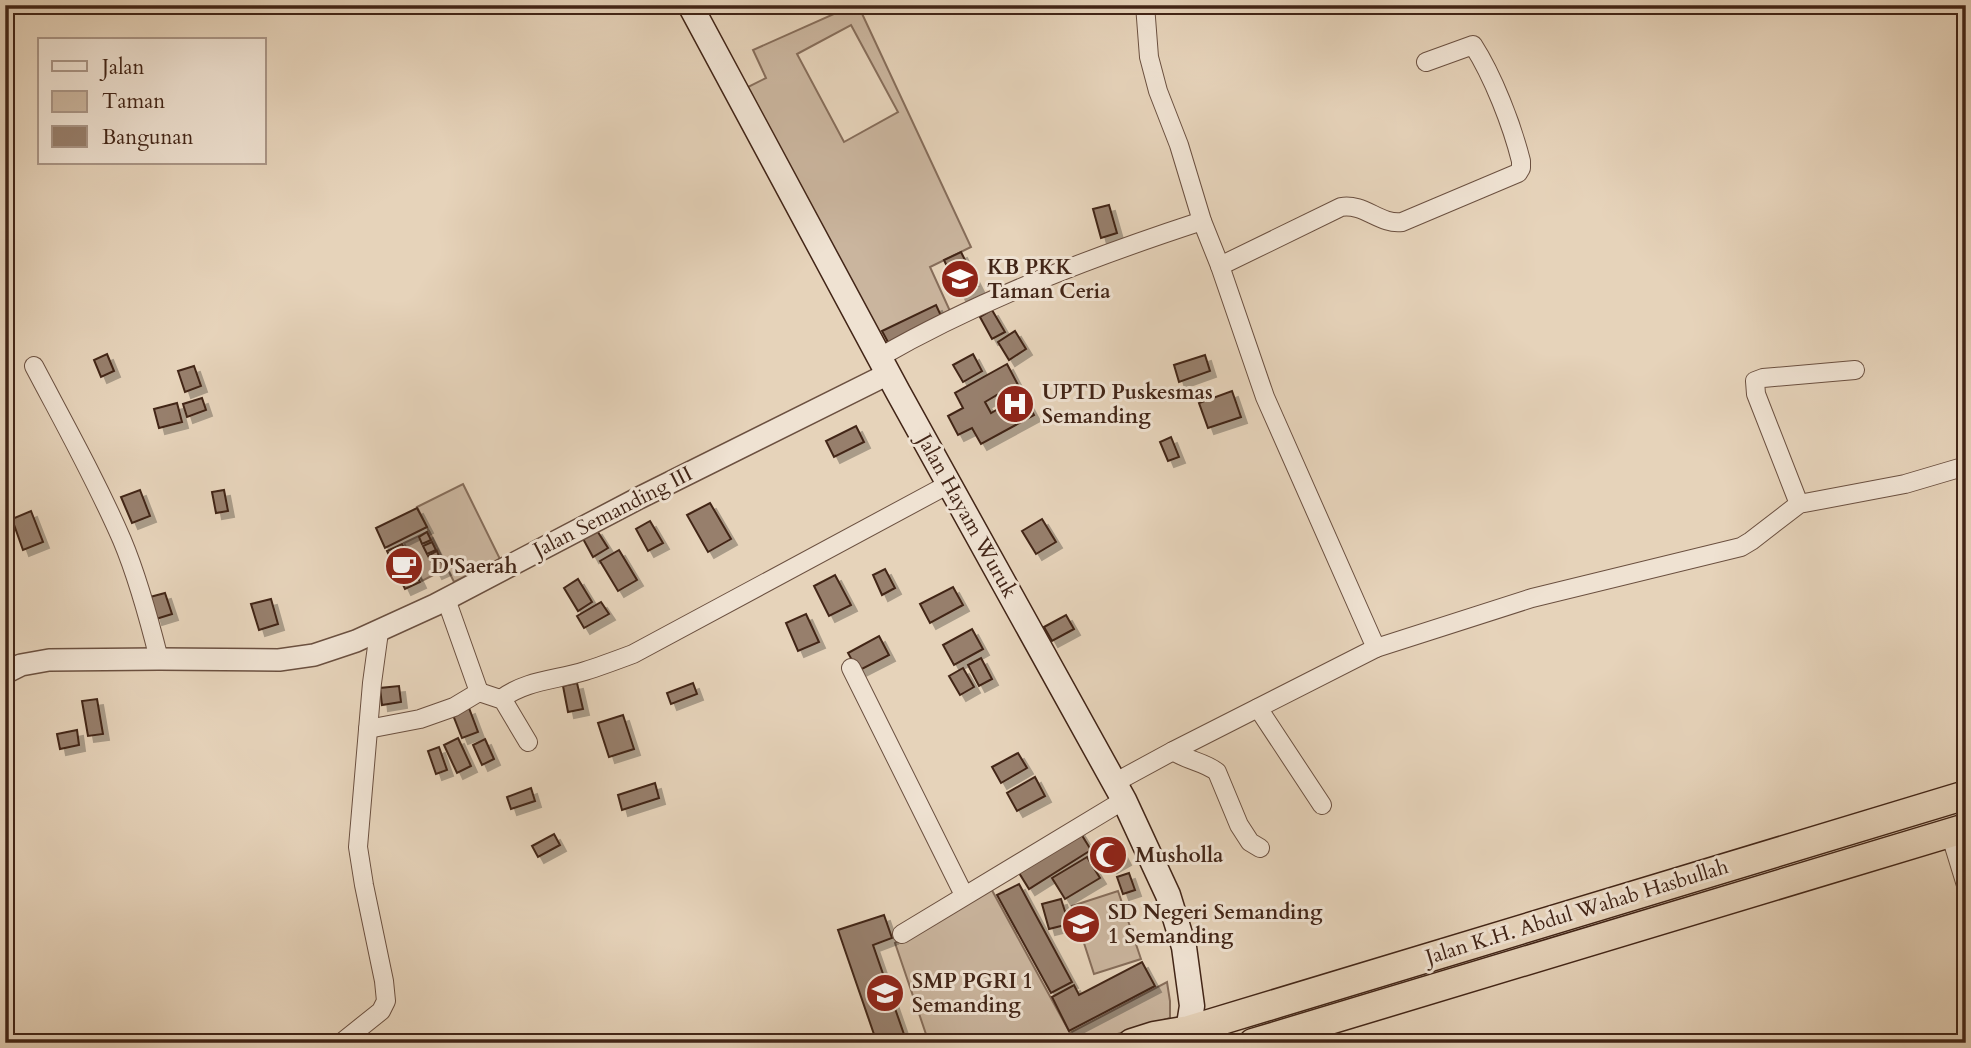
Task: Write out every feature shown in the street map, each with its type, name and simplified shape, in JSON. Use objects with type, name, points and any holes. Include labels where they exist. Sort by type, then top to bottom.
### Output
[{"type":"highway","name":"Jalan K.H. Abdul Wahab Hasbullah","points":[[1132,1043],[1154,1036],[1187,1036],[1966,795]]},
{"type":"highway","name":"Jalan K.H. Abdul Wahab Hasbullah","points":[[1253,1043],[1958,830]]},
{"type":"main road","name":"Jalan Hayam Wuruk","points":[[690,5],[1119,792],[1168,895],[1184,947],[1192,1006],[1187,1036]]},
{"type":"street","points":[[1145,5],[1149,57],[1158,91],[1265,397],[1376,648]]},
{"type":"street","points":[[1220,265],[1341,207],[1360,207],[1394,223],[1402,222],[1518,173],[1521,161],[1502,103],[1474,45],[1426,62]]},
{"type":"street","points":[[884,365],[955,318],[1113,250],[1202,220]]},
{"type":"street","name":"Jalan Semanding III","points":[[5,673],[21,666],[49,660],[279,660],[314,655],[379,632],[446,599],[884,365]]},
{"type":"street","points":[[34,366],[122,541],[147,609],[159,659]]},
{"type":"street","points":[[1799,504],[1756,394],[1755,381],[1762,377],[1855,370]]},
{"type":"street","points":[[902,934],[1119,792],[1173,751],[1376,648],[1532,598],[1741,547],[1799,504],[1905,484],[1966,466]]},
{"type":"street","points":[[501,699],[511,691],[548,678],[583,672],[633,654],[949,484]]},
{"type":"street","points":[[446,599],[479,692]]},
{"type":"street","points":[[341,1043],[381,1011],[386,1001],[358,847],[379,632]]},
{"type":"street","points":[[851,668],[964,895]]},
{"type":"street","points":[[368,729],[420,719],[454,707],[479,692],[501,699],[507,704],[528,742]]},
{"type":"street","points":[[1258,708],[1322,805]]},
{"type":"street","points":[[1173,751],[1184,759],[1210,766],[1217,772],[1239,825],[1250,842],[1260,848]]},
{"type":"street","points":[[1958,830],[1966,885]]},
{"type":"green space","points":[[858,5],[971,247],[930,267],[950,311],[879,346],[742,90],[766,78],[753,50]],"holes":[[[851,25],[898,112],[844,142],[797,54]]]},
{"type":"green space","points":[[463,484],[500,559],[454,582],[417,507]]},
{"type":"green space","points":[[988,883],[1070,1033],[1167,982],[1170,1018],[1088,1043],[929,1043],[895,943]]},
{"type":"green space","points":[[1118,891],[1141,959],[1094,974],[1072,906]]},
{"type":"shaded area","points":[[429,531],[447,568],[422,581],[404,543]]},
{"type":"building","points":[[1109,205],[1117,233],[1101,238],[1093,209]]},
{"type":"building","points":[[961,252],[978,286],[960,295],[944,260]]},
{"type":"building","points":[[936,305],[942,318],[889,344],[882,331]]},
{"type":"building","points":[[992,310],[1005,332],[992,339],[980,317]]},
{"type":"building","points":[[1015,331],[1026,349],[1009,360],[998,342]]},
{"type":"building","points":[[107,354],[114,371],[101,377],[94,360]]},
{"type":"building","points":[[973,354],[982,371],[963,382],[953,365]]},
{"type":"building","points":[[1205,355],[1210,371],[1179,382],[1174,365]]},
{"type":"building","name":"UPTD Puskesmas Semanding","points":[[1007,364],[1034,415],[981,444],[972,428],[958,435],[948,416],[963,408],[955,393]],"holes":[[[997,395],[1003,406],[991,413],[985,402]]]},
{"type":"building","points":[[194,366],[201,386],[185,392],[178,371]]},
{"type":"building","points":[[1232,391],[1241,417],[1208,428],[1199,403]]},
{"type":"building","points":[[202,398],[206,410],[187,417],[183,404]]},
{"type":"building","points":[[177,403],[182,422],[159,428],[154,409]]},
{"type":"building","points":[[856,426],[864,442],[834,457],[826,441]]},
{"type":"building","points":[[1171,437],[1179,457],[1168,461],[1160,442]]},
{"type":"building","points":[[140,490],[150,516],[132,523],[121,497]]},
{"type":"building","points":[[224,490],[228,511],[216,513],[212,492]]},
{"type":"building","points":[[710,503],[731,539],[708,552],[687,515]]},
{"type":"building","points":[[417,508],[427,527],[385,548],[376,528]]},
{"type":"building","points":[[31,511],[43,542],[23,550],[12,519]]},
{"type":"building","points":[[1042,519],[1056,542],[1036,554],[1022,531]]},
{"type":"building","points":[[650,521],[663,543],[648,551],[636,529]]},
{"type":"building","points":[[596,529],[608,548],[593,557],[582,537]]},
{"type":"building","points":[[427,532],[431,540],[422,544],[419,537]]},
{"type":"building","points":[[432,542],[436,550],[427,554],[423,546]]},
{"type":"building","name":"D'Saerah","points":[[402,544],[420,582],[405,589],[387,551]]},
{"type":"building","points":[[619,550],[637,580],[618,591],[600,561]]},
{"type":"building","points":[[437,551],[440,559],[432,563],[428,556]]},
{"type":"building","points":[[441,561],[445,569],[436,573],[432,565]]},
{"type":"building","points":[[885,569],[895,588],[882,595],[873,575]]},
{"type":"building","points":[[835,575],[851,605],[829,616],[814,586]]},
{"type":"building","points":[[578,579],[592,602],[578,611],[564,588]]},
{"type":"building","points":[[953,587],[963,605],[930,623],[920,604]]},
{"type":"building","points":[[165,593],[172,614],[156,619],[150,597]]},
{"type":"building","points":[[271,599],[278,624],[259,630],[251,604]]},
{"type":"building","points":[[601,602],[609,614],[584,628],[577,616]]},
{"type":"building","points":[[806,614],[819,642],[798,651],[786,623]]},
{"type":"building","points":[[1066,615],[1074,629],[1052,641],[1044,627]]},
{"type":"building","points":[[972,629],[983,649],[954,665],[943,645]]},
{"type":"building","points":[[879,636],[889,655],[858,671],[848,653]]},
{"type":"building","points":[[981,658],[992,679],[979,686],[968,665]]},
{"type":"building","points":[[963,668],[974,687],[960,695],[949,676]]},
{"type":"building","points":[[577,683],[583,709],[568,712],[563,686]]},
{"type":"building","points":[[693,683],[697,694],[671,704],[667,693]]},
{"type":"building","points":[[399,686],[401,702],[382,705],[380,688]]},
{"type":"building","points":[[97,699],[103,734],[88,736],[82,701]]},
{"type":"building","points":[[469,708],[478,732],[462,738],[453,715]]},
{"type":"building","points":[[623,715],[634,749],[609,757],[598,723]]},
{"type":"building","points":[[77,730],[79,745],[60,749],[57,734]]},
{"type":"building","points":[[458,738],[471,766],[457,773],[444,745]]},
{"type":"building","points":[[485,739],[494,759],[482,765],[473,745]]},
{"type":"building","points":[[439,747],[447,770],[436,774],[428,751]]},
{"type":"building","points":[[1018,753],[1027,768],[1001,783],[992,767]]},
{"type":"building","points":[[1035,777],[1045,796],[1017,811],[1007,793]]},
{"type":"building","points":[[655,783],[659,798],[622,810],[618,795]]},
{"type":"building","points":[[531,788],[535,801],[511,809],[507,797]]},
{"type":"building","points":[[1078,829],[1091,850],[1029,889],[1016,868]]},
{"type":"building","points":[[554,834],[560,845],[538,857],[532,846]]},
{"type":"building","name":"Musholla","points":[[1114,838],[1125,859],[1111,867],[1107,859],[1097,865],[1090,851]]},
{"type":"building","points":[[1087,857],[1100,878],[1065,899],[1052,878]]},
{"type":"building","points":[[1129,873],[1135,890],[1123,894],[1117,877]]},
{"type":"building","points":[[1019,884],[1072,982],[1051,993],[997,895]]},
{"type":"building","points":[[1061,899],[1069,924],[1049,929],[1042,904]]},
{"type":"building","name":"SMP PGRI 1 Semanding","points":[[884,915],[892,938],[873,945],[907,1043],[877,1043],[838,930]]},
{"type":"building","points":[[1142,962],[1155,986],[1069,1031],[1052,997],[1074,985],[1079,995]]},
{"type":"place","name":"KB PKK Taman Ceria","points":[[960,279]]},
{"type":"place","name":"UPTD Puskesmas Semanding","points":[[1015,404]]},
{"type":"place","name":"D'Saerah","points":[[404,566]]},
{"type":"place","name":"Musholla","points":[[1108,855]]},
{"type":"place","name":"SD Negeri Semanding 1 Semanding","points":[[1081,924]]},
{"type":"place","name":"SMP PGRI 1 Semanding","points":[[885,993]]}]
